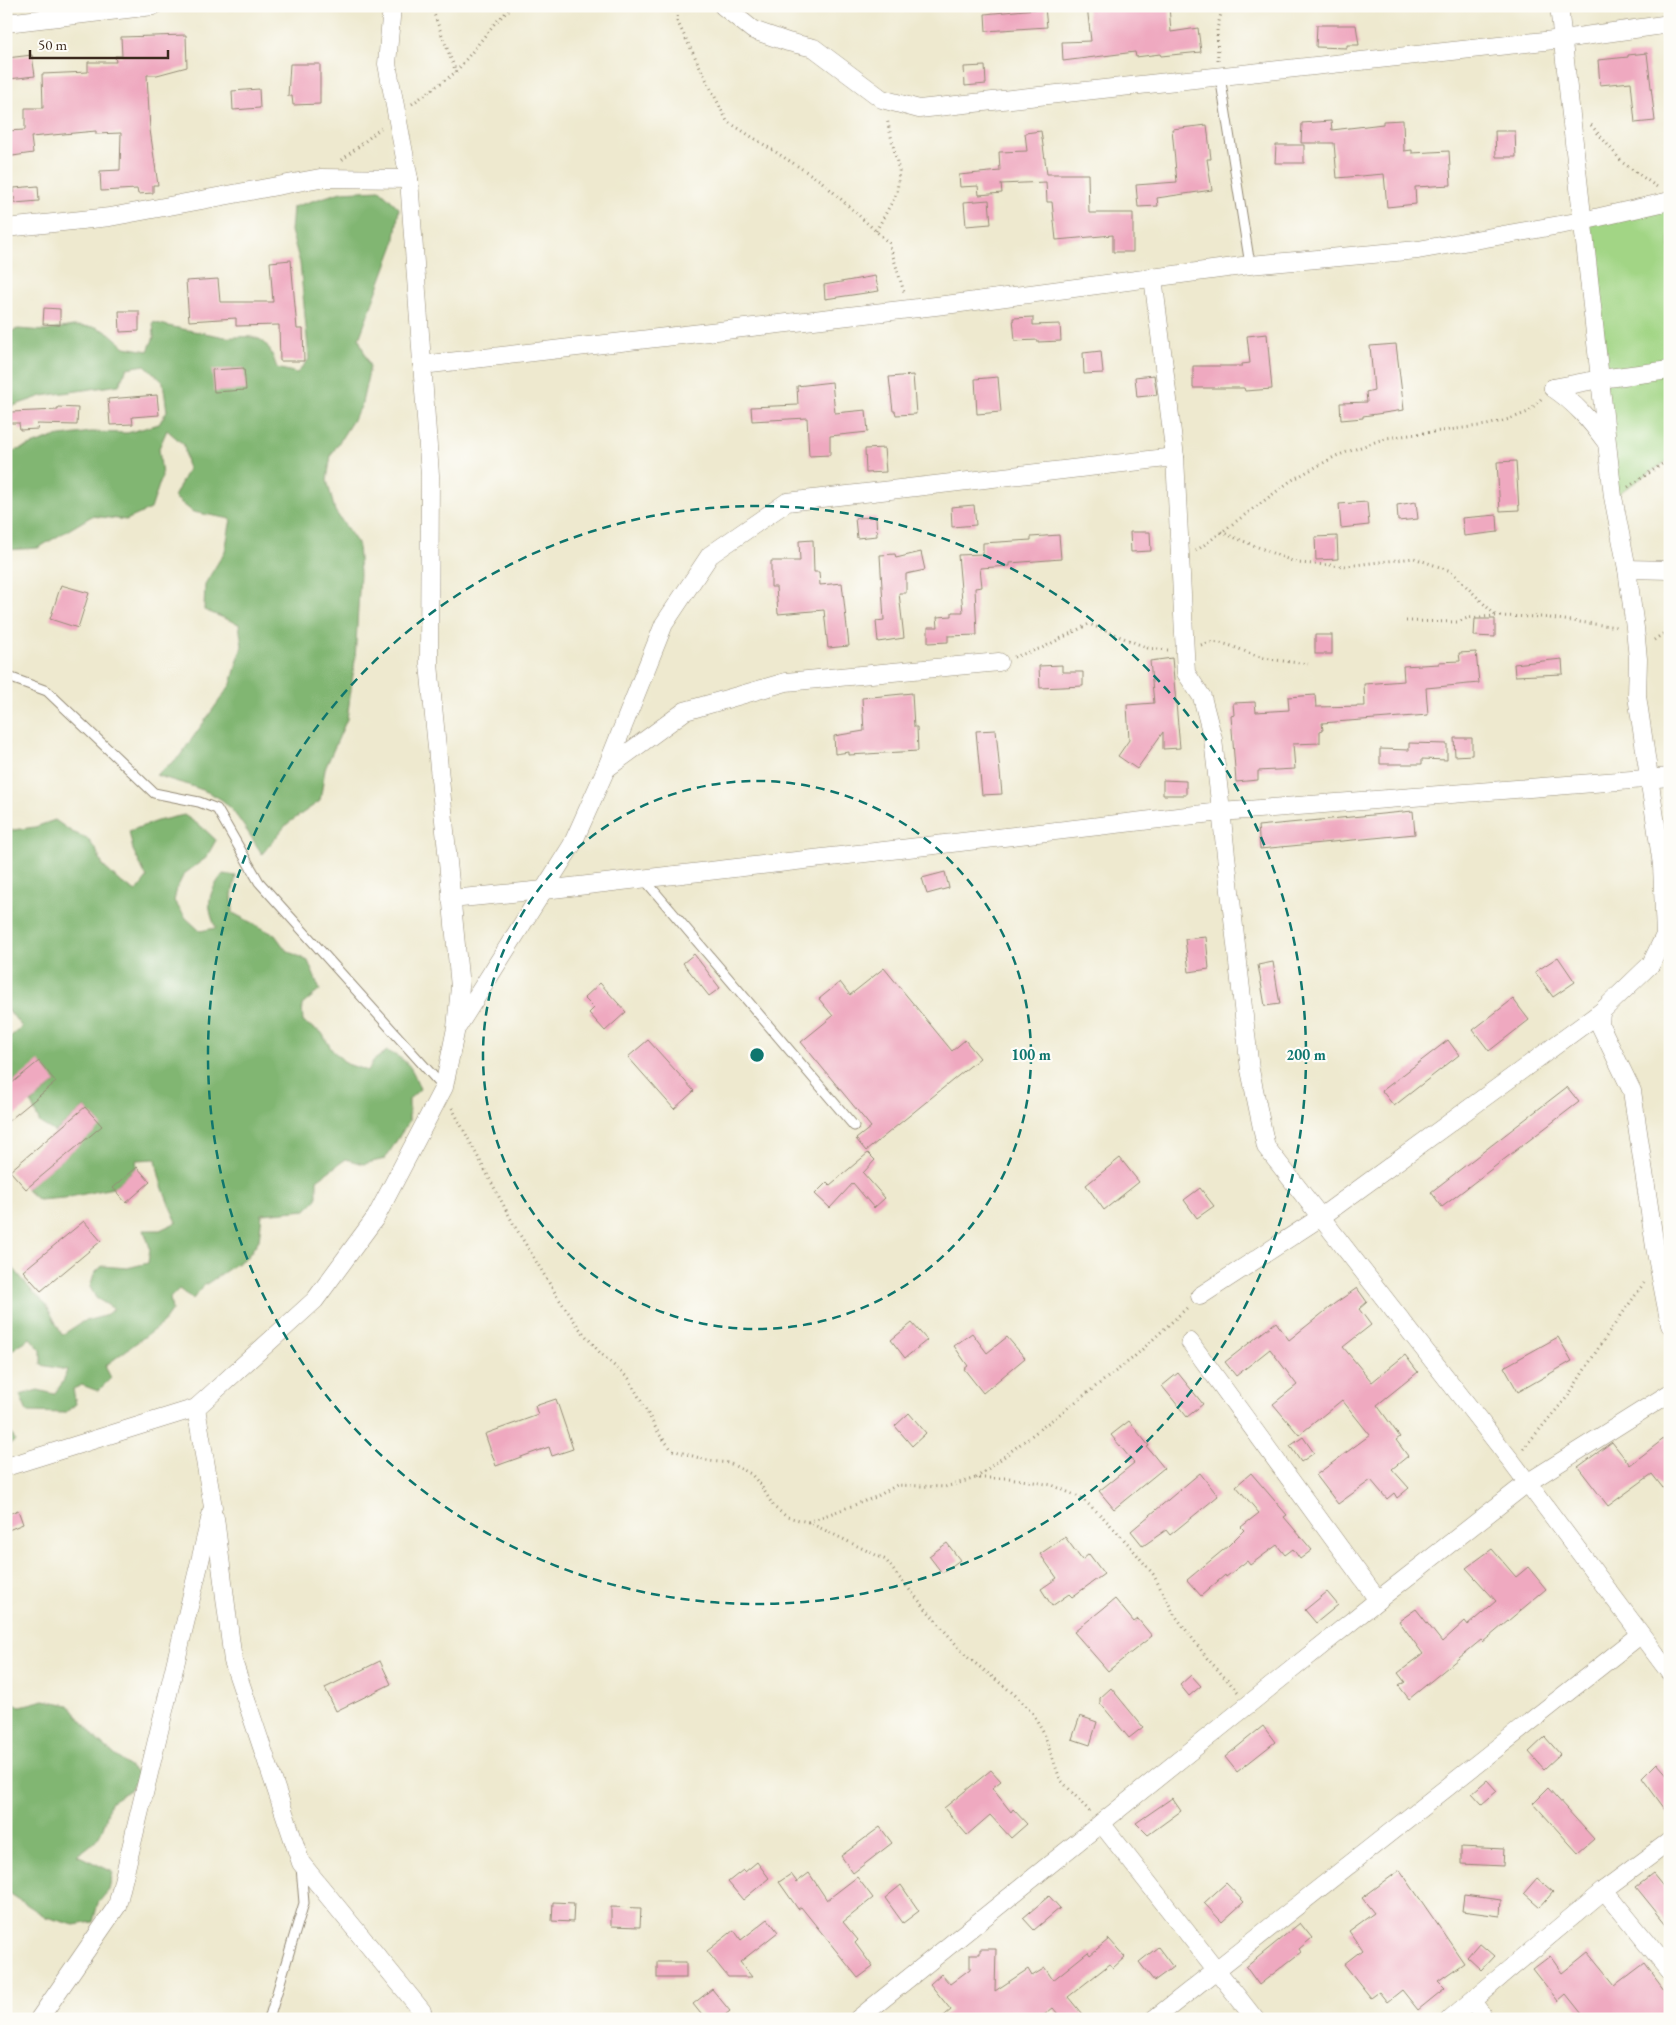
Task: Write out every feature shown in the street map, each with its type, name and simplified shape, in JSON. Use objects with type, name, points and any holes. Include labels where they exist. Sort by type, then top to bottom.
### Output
[{"type":"street","points":[[6,23],[153,6]]},
{"type":"street","points":[[6,1468],[196,1408],[315,1300],[376,1217],[444,1088],[456,1028],[460,987],[429,664],[430,475],[409,179],[387,64],[392,6]]},
{"type":"street","points":[[723,6],[753,30],[788,42],[814,48],[882,99],[919,109],[1563,39],[1670,24]]},
{"type":"street","points":[[1200,1296],[1321,1217],[1601,1012],[1651,964],[1665,934],[1662,865],[1637,696],[1638,659],[1627,569],[1613,497],[1559,6]]},
{"type":"street","points":[[6,228],[110,217],[320,178],[409,179]]},
{"type":"street","points":[[422,365],[909,310],[1250,265],[1418,250],[1582,222],[1666,196]]},
{"type":"street","points":[[1154,277],[1175,457],[1182,562],[1186,673],[1202,697],[1213,740],[1250,1070],[1266,1147],[1512,1462],[1670,1673]]},
{"type":"street","points":[[1553,388],[1600,379],[1670,370]]},
{"type":"street","points":[[1553,388],[1568,398],[1588,416],[1607,443]]},
{"type":"street","points":[[456,1028],[572,845],[606,769],[664,624],[710,555],[787,502],[1175,457]]},
{"type":"street","points":[[1627,569],[1670,570]]},
{"type":"street","points":[[606,769],[685,711],[786,682],[999,662]]},
{"type":"street","points":[[451,899],[1221,812],[1670,778]]},
{"type":"street","points":[[1601,1012],[1600,1025],[1632,1091],[1658,1264],[1670,1325]]},
{"type":"street","points":[[1190,1342],[1378,1600]]},
{"type":"street","points":[[858,2019],[1378,1600],[1527,1483],[1670,1393]]},
{"type":"street","points":[[196,1408],[213,1507],[233,1661],[301,1863],[422,2010],[423,2019]]},
{"type":"street","points":[[38,2019],[117,1906],[213,1507]]},
{"type":"street","points":[[1154,2019],[1640,1635]]},
{"type":"street","points":[[1101,1823],[1255,2019]]},
{"type":"street","points":[[1450,2019],[1604,1890],[1670,1840]]},
{"type":"street","points":[[1604,1890],[1670,1971]]},
{"type":"street","points":[[1472,2000],[1485,2019]]},
{"type":"lane","points":[[1220,76],[1250,265]]},
{"type":"lane","points":[[6,676],[47,691],[154,792],[199,802],[217,809],[259,882],[444,1088]]},
{"type":"lane","points":[[644,878],[854,1126]]},
{"type":"lane","points":[[270,2019],[304,1903],[301,1863]]},
{"type":"path","points":[[431,6],[456,72]]},
{"type":"path","points":[[320,178],[397,115],[456,72],[495,23],[513,6]]},
{"type":"path","points":[[678,6],[677,21],[727,121],[821,181],[889,243],[909,310]]},
{"type":"path","points":[[1220,76],[1217,28],[1223,6]]},
{"type":"path","points":[[876,232],[898,193],[899,171],[882,99]]},
{"type":"path","points":[[1588,121],[1623,163],[1666,196]]},
{"type":"path","points":[[1182,562],[1292,480],[1336,456],[1386,438],[1487,425],[1510,419],[1528,412],[1553,388]]},
{"type":"path","points":[[1613,497],[1670,459]]},
{"type":"path","points":[[1221,532],[1297,562],[1346,566],[1414,558],[1451,571],[1496,616]]},
{"type":"path","points":[[1406,621],[1458,622],[1466,618],[1496,616],[1542,618],[1634,628]]},
{"type":"path","points":[[999,662],[1042,648],[1089,624],[1148,648],[1184,651],[1206,643],[1229,644],[1243,652],[1264,658],[1308,664]]},
{"type":"path","points":[[444,1088],[461,1128],[514,1225],[557,1296],[580,1329],[601,1354],[629,1379],[659,1434],[672,1450],[710,1461],[729,1463],[751,1474],[760,1484],[774,1507],[787,1516],[808,1522],[886,1560],[966,1656],[1014,1694],[1032,1712],[1043,1731],[1060,1779],[1101,1823]]},
{"type":"path","points":[[1512,1462],[1568,1396],[1601,1344],[1658,1264]]},
{"type":"path","points":[[976,1478],[1133,1358],[1200,1296]]},
{"type":"path","points":[[808,1522],[876,1497],[897,1485],[945,1487],[976,1478],[1009,1478],[1052,1485],[1081,1498],[1102,1516],[1135,1552],[1153,1574],[1174,1614],[1207,1658],[1249,1704]]},
{"type":"green space","points":[[380,190],[399,208],[394,245],[359,339],[370,367],[361,407],[331,455],[327,480],[335,511],[358,544],[360,574],[355,660],[347,719],[325,769],[320,801],[287,824],[262,854],[238,817],[222,800],[199,789],[156,775],[179,757],[231,684],[242,646],[239,624],[204,610],[205,584],[225,551],[231,519],[193,512],[174,497],[188,469],[184,445],[167,430],[159,448],[162,476],[151,509],[126,520],[92,516],[38,548],[6,550],[6,454],[54,437],[91,432],[127,433],[159,424],[167,411],[163,382],[145,365],[127,368],[119,385],[42,396],[10,407],[6,395],[6,333],[18,329],[45,331],[73,326],[96,327],[109,333],[125,347],[148,351],[154,337],[153,322],[225,337],[256,338],[267,346],[277,368],[297,373],[309,359],[300,263],[291,231],[293,207],[341,192]]},
{"type":"green space","points":[[1670,201],[1670,459],[1613,497],[1582,221]]},
{"type":"green space","points":[[184,815],[202,827],[216,840],[206,858],[184,874],[177,888],[174,901],[186,918],[200,931],[216,928],[210,907],[211,894],[223,874],[236,876],[232,895],[233,913],[275,935],[286,950],[308,961],[320,990],[302,1005],[303,1022],[322,1033],[332,1050],[347,1064],[368,1071],[373,1061],[387,1051],[395,1055],[409,1066],[420,1089],[409,1099],[409,1121],[385,1159],[363,1164],[346,1159],[317,1180],[317,1199],[306,1210],[262,1214],[259,1240],[248,1256],[202,1287],[193,1299],[179,1289],[170,1298],[172,1310],[163,1323],[105,1366],[111,1378],[98,1391],[82,1385],[73,1389],[76,1404],[65,1413],[27,1412],[20,1395],[38,1390],[54,1394],[63,1382],[67,1370],[41,1365],[41,1350],[30,1338],[12,1350],[6,1357],[6,1268],[14,1269],[32,1291],[46,1304],[62,1335],[82,1322],[104,1316],[114,1309],[96,1298],[90,1287],[94,1274],[102,1266],[127,1268],[148,1263],[150,1248],[144,1230],[160,1230],[177,1222],[159,1176],[156,1159],[136,1160],[137,1167],[113,1188],[65,1198],[38,1200],[26,1189],[101,1126],[85,1107],[55,1132],[40,1123],[31,1103],[56,1082],[39,1062],[6,1088],[6,1040],[22,1027],[6,1007],[6,831],[35,827],[55,820],[72,832],[87,838],[96,850],[103,866],[119,881],[136,892],[147,878],[133,850],[129,831],[157,821]]},
{"type":"green space","points":[[6,1426],[9,1428],[15,1441],[6,1447]]},
{"type":"green space","points":[[44,1700],[69,1705],[98,1741],[139,1775],[130,1790],[110,1802],[101,1833],[86,1849],[77,1855],[113,1872],[109,1890],[98,1903],[93,1922],[74,1925],[46,1917],[6,1891],[6,1703],[21,1706]]},
{"type":"building","points":[[1087,6],[1169,6],[1171,32],[1198,28],[1201,52],[1136,57],[1135,52],[1063,61],[1062,42],[1091,41]]},
{"type":"building","points":[[1045,8],[1047,27],[986,31],[985,14]]},
{"type":"building","points":[[1317,25],[1356,25],[1359,45],[1347,45],[1347,48],[1316,47]]},
{"type":"building","points":[[186,35],[187,67],[157,75],[147,75],[150,130],[158,185],[153,185],[153,193],[138,194],[137,189],[101,191],[100,171],[120,170],[121,133],[96,134],[96,131],[31,137],[33,153],[6,157],[6,131],[25,130],[25,108],[43,108],[42,74],[88,72],[88,62],[116,62],[115,56],[122,56],[121,37]]},
{"type":"building","points":[[1647,53],[1655,121],[1635,123],[1631,82],[1600,85],[1598,60]]},
{"type":"building","points":[[32,55],[35,76],[9,79],[7,58]]},
{"type":"building","points":[[290,64],[320,64],[320,104],[293,105],[292,96],[288,96]]},
{"type":"building","points":[[985,66],[986,84],[965,86],[964,67]]},
{"type":"building","points":[[259,89],[260,108],[233,110],[232,91]]},
{"type":"building","points":[[1403,120],[1404,151],[1412,150],[1412,153],[1449,151],[1451,185],[1415,187],[1416,204],[1387,207],[1384,174],[1337,178],[1334,143],[1301,143],[1302,123],[1331,121],[1332,130],[1383,124],[1383,121]]},
{"type":"building","points":[[1207,125],[1211,159],[1207,159],[1212,190],[1157,198],[1158,206],[1138,207],[1136,185],[1177,182],[1172,129]]},
{"type":"building","points":[[1041,131],[1047,174],[1088,174],[1089,213],[1133,213],[1133,252],[1113,252],[1113,235],[1056,240],[1052,202],[1047,202],[1046,182],[1001,184],[1002,193],[979,195],[978,186],[960,187],[959,175],[1000,171],[999,152],[1027,151],[1025,133]]},
{"type":"building","points":[[1495,131],[1515,131],[1516,157],[1496,157]]},
{"type":"building","points":[[1276,145],[1304,145],[1304,163],[1275,163]]},
{"type":"building","points":[[38,186],[39,201],[15,203],[14,188]]},
{"type":"building","points":[[989,200],[991,224],[966,226],[964,202]]},
{"type":"building","points":[[291,260],[297,329],[303,329],[304,361],[280,361],[279,325],[236,326],[236,318],[189,321],[186,281],[218,279],[220,302],[273,302],[270,262]]},
{"type":"building","points":[[875,276],[879,291],[825,299],[824,285]]},
{"type":"building","points":[[44,308],[60,309],[60,325],[43,324]]},
{"type":"building","points":[[119,311],[139,311],[139,331],[120,332]]},
{"type":"building","points":[[1033,317],[1033,325],[1060,324],[1061,341],[1015,341],[1013,318]]},
{"type":"building","points":[[1267,334],[1272,389],[1245,391],[1244,388],[1193,388],[1193,366],[1242,366],[1242,364],[1250,363],[1247,336]]},
{"type":"building","points":[[1396,344],[1404,410],[1341,420],[1340,403],[1367,402],[1366,392],[1374,390],[1370,346]]},
{"type":"building","points":[[1101,351],[1103,373],[1084,374],[1083,353]]},
{"type":"building","points":[[244,368],[246,390],[214,392],[212,370]]},
{"type":"building","points":[[913,375],[916,414],[896,415],[895,411],[893,411],[889,377]]},
{"type":"building","points":[[1154,375],[1157,395],[1137,397],[1135,377]]},
{"type":"building","points":[[998,377],[1001,412],[977,414],[975,379]]},
{"type":"building","points":[[832,382],[835,413],[866,410],[868,432],[830,436],[830,455],[809,456],[807,418],[752,421],[751,407],[798,405],[797,386]]},
{"type":"building","points":[[157,395],[159,415],[132,417],[133,424],[110,425],[108,399]]},
{"type":"building","points":[[58,407],[78,408],[77,425],[37,424],[38,429],[20,430],[19,423],[11,423],[11,412],[58,410]]},
{"type":"building","points":[[884,448],[886,472],[866,473],[865,449]]},
{"type":"building","points":[[1516,461],[1519,510],[1500,511],[1497,462]]},
{"type":"building","points":[[1367,502],[1369,525],[1341,528],[1339,504]]},
{"type":"building","points":[[1416,502],[1418,519],[1398,521],[1397,505]]},
{"type":"building","points":[[974,505],[976,525],[952,527],[951,507]]},
{"type":"building","points":[[1497,515],[1498,532],[1464,536],[1462,518]]},
{"type":"building","points":[[876,517],[877,536],[857,538],[855,518]]},
{"type":"building","points":[[1130,532],[1150,532],[1151,551],[1131,552]]},
{"type":"building","points":[[1059,535],[1061,559],[1010,563],[1010,566],[980,568],[982,587],[975,588],[977,635],[948,636],[948,642],[928,643],[928,627],[938,627],[937,617],[952,616],[952,612],[963,612],[958,555],[983,554],[983,543],[1031,540],[1031,537]]},
{"type":"building","points":[[1337,536],[1338,559],[1316,560],[1315,537]]},
{"type":"building","points":[[813,540],[814,572],[819,572],[820,585],[842,583],[849,646],[828,648],[824,610],[778,614],[776,587],[771,587],[771,561],[800,561],[799,541]]},
{"type":"building","points":[[921,552],[925,570],[906,574],[906,593],[899,593],[904,638],[878,642],[876,621],[884,620],[880,555],[895,554],[896,558]]},
{"type":"building","points":[[61,585],[89,593],[78,628],[50,619]]},
{"type":"building","points":[[1475,619],[1495,619],[1495,637],[1474,636]]},
{"type":"building","points":[[1315,635],[1332,635],[1332,654],[1315,654]]},
{"type":"building","points":[[1476,652],[1479,683],[1426,688],[1428,715],[1322,723],[1323,730],[1320,731],[1320,743],[1293,744],[1295,769],[1258,771],[1258,780],[1236,782],[1231,716],[1234,715],[1233,703],[1255,702],[1256,712],[1289,710],[1288,697],[1315,695],[1316,707],[1365,706],[1364,684],[1404,681],[1403,666],[1460,661],[1459,653]]},
{"type":"building","points":[[1172,658],[1180,748],[1163,749],[1163,732],[1137,769],[1118,756],[1129,740],[1127,705],[1154,703],[1150,661]]},
{"type":"building","points":[[1562,659],[1563,674],[1515,676],[1514,664]]},
{"type":"building","points":[[1062,665],[1062,672],[1083,672],[1083,686],[1040,688],[1039,666]]},
{"type":"building","points":[[912,693],[914,727],[917,727],[918,751],[849,755],[849,752],[835,754],[834,736],[864,731],[862,698]]},
{"type":"building","points":[[996,730],[1002,794],[982,795],[976,731]]},
{"type":"building","points":[[1454,738],[1472,738],[1472,755],[1455,756]]},
{"type":"building","points":[[1409,743],[1447,744],[1447,760],[1422,759],[1422,764],[1380,764],[1380,749],[1409,750]]},
{"type":"building","points":[[1163,780],[1186,781],[1186,795],[1163,795]]},
{"type":"building","points":[[1413,811],[1415,834],[1260,849],[1258,826]]},
{"type":"building","points":[[945,872],[949,888],[927,894],[922,878]]},
{"type":"building","points":[[1206,937],[1209,969],[1189,972],[1185,939]]},
{"type":"building","points":[[694,954],[720,988],[709,996],[683,963]]},
{"type":"building","points":[[1558,957],[1575,982],[1553,997],[1535,972]]},
{"type":"building","points":[[1273,962],[1280,1004],[1265,1006],[1258,965]]},
{"type":"building","points":[[884,968],[952,1051],[965,1040],[980,1058],[866,1151],[856,1139],[871,1127],[801,1042],[833,1016],[819,999],[840,982],[850,995]]},
{"type":"building","points":[[600,983],[626,1012],[605,1031],[589,1013],[594,1008],[584,998]]},
{"type":"building","points":[[1513,999],[1529,1020],[1489,1051],[1473,1030]]},
{"type":"building","points":[[648,1040],[694,1091],[674,1109],[628,1057]]},
{"type":"building","points":[[1448,1040],[1459,1055],[1394,1106],[1382,1091]]},
{"type":"building","points":[[39,1061],[56,1082],[6,1123],[6,1088]]},
{"type":"building","points":[[1567,1087],[1579,1102],[1442,1207],[1431,1192]]},
{"type":"building","points":[[85,1107],[102,1126],[26,1189],[10,1171]]},
{"type":"building","points":[[868,1153],[875,1160],[863,1173],[885,1198],[874,1208],[853,1183],[830,1208],[815,1194],[827,1182],[830,1185]]},
{"type":"building","points":[[1120,1158],[1139,1182],[1104,1210],[1086,1185]]},
{"type":"building","points":[[137,1167],[150,1182],[126,1203],[113,1188]]},
{"type":"building","points":[[1200,1188],[1214,1206],[1197,1218],[1184,1200]]},
{"type":"building","points":[[84,1221],[101,1241],[41,1291],[23,1271]]},
{"type":"building","points":[[1357,1288],[1367,1302],[1359,1309],[1371,1325],[1343,1347],[1372,1382],[1405,1355],[1418,1372],[1377,1405],[1400,1437],[1396,1440],[1408,1456],[1392,1469],[1409,1488],[1397,1498],[1394,1493],[1387,1499],[1371,1480],[1338,1504],[1316,1475],[1370,1435],[1342,1400],[1299,1435],[1273,1404],[1297,1385],[1270,1349],[1236,1376],[1225,1362],[1276,1322],[1289,1340]]},
{"type":"building","points":[[912,1323],[927,1340],[905,1358],[891,1340]]},
{"type":"building","points":[[972,1333],[987,1353],[1007,1337],[1025,1358],[983,1393],[964,1369],[968,1366],[954,1346]]},
{"type":"building","points":[[1558,1337],[1572,1361],[1518,1392],[1504,1367]]},
{"type":"building","points":[[1178,1373],[1203,1404],[1187,1417],[1162,1386]]},
{"type":"building","points":[[556,1399],[573,1449],[552,1456],[549,1447],[496,1466],[485,1434],[538,1415],[535,1406]]},
{"type":"building","points":[[909,1413],[926,1433],[912,1446],[895,1426]]},
{"type":"building","points":[[1129,1421],[1164,1468],[1114,1509],[1099,1491],[1134,1463],[1111,1435]]},
{"type":"building","points":[[1670,1434],[1670,1497],[1652,1474],[1608,1506],[1578,1467],[1612,1442],[1630,1465]]},
{"type":"building","points":[[1303,1437],[1314,1453],[1301,1462],[1290,1446]]},
{"type":"building","points":[[1200,1473],[1218,1496],[1170,1535],[1166,1530],[1143,1546],[1131,1531]]},
{"type":"building","points":[[1251,1473],[1287,1515],[1284,1517],[1312,1550],[1300,1559],[1293,1549],[1285,1555],[1277,1545],[1250,1565],[1247,1561],[1226,1577],[1225,1575],[1201,1596],[1187,1580],[1228,1546],[1244,1530],[1241,1527],[1259,1513],[1236,1486]]},
{"type":"building","points":[[18,1510],[23,1524],[6,1531],[6,1515]]},
{"type":"building","points":[[1065,1537],[1082,1560],[1089,1554],[1104,1574],[1072,1597],[1069,1594],[1052,1606],[1041,1589],[1057,1578],[1040,1554]]},
{"type":"building","points":[[947,1543],[960,1560],[942,1573],[929,1556]]},
{"type":"building","points":[[1492,1549],[1516,1577],[1528,1567],[1546,1589],[1483,1642],[1481,1640],[1409,1699],[1399,1686],[1405,1682],[1398,1673],[1423,1654],[1399,1621],[1416,1609],[1442,1642],[1465,1621],[1468,1625],[1496,1601],[1466,1568]]},
{"type":"building","points":[[1327,1592],[1338,1605],[1316,1623],[1305,1610]]},
{"type":"building","points":[[1115,1599],[1134,1622],[1138,1619],[1152,1636],[1108,1671],[1074,1632]]},
{"type":"building","points":[[380,1661],[391,1684],[336,1711],[325,1688]]},
{"type":"building","points":[[1191,1675],[1201,1686],[1189,1696],[1180,1685]]},
{"type":"building","points":[[1111,1688],[1143,1727],[1129,1738],[1100,1703],[1100,1698]]},
{"type":"building","points":[[1080,1716],[1097,1722],[1090,1745],[1072,1739]]},
{"type":"building","points":[[1263,1726],[1275,1742],[1237,1772],[1225,1757]]},
{"type":"building","points":[[1545,1737],[1560,1754],[1544,1769],[1529,1752]]},
{"type":"building","points":[[1657,1763],[1670,1778],[1670,1816],[1642,1778]]},
{"type":"building","points":[[991,1770],[1001,1781],[992,1788],[1011,1812],[1013,1809],[1027,1824],[1011,1838],[990,1815],[967,1835],[944,1808]]},
{"type":"building","points":[[1487,1780],[1497,1791],[1482,1804],[1472,1793]]},
{"type":"building","points":[[1548,1788],[1594,1839],[1578,1853],[1533,1803]]},
{"type":"building","points":[[1172,1798],[1181,1811],[1148,1835],[1136,1823]]},
{"type":"building","points":[[880,1827],[892,1843],[853,1873],[841,1856]]},
{"type":"building","points":[[1461,1847],[1504,1849],[1503,1866],[1461,1864]]},
{"type":"building","points":[[757,1862],[769,1878],[743,1900],[728,1882]]},
{"type":"building","points":[[1400,1870],[1464,1963],[1438,1981],[1445,1988],[1418,2010],[1402,1990],[1387,2002],[1379,1992],[1371,1998],[1344,1964],[1362,1950],[1349,1931],[1374,1913],[1362,1898]]},
{"type":"building","points":[[809,1873],[827,1900],[857,1877],[873,1898],[843,1922],[858,1940],[855,1943],[873,1967],[858,1978],[801,1907],[798,1909],[779,1882],[791,1874],[797,1882]]},
{"type":"building","points":[[1653,1874],[1670,1895],[1670,1929],[1636,1887]]},
{"type":"building","points":[[1537,1878],[1553,1892],[1540,1907],[1524,1893]]},
{"type":"building","points":[[1226,1883],[1244,1902],[1222,1922],[1204,1903]]},
{"type":"building","points":[[901,1885],[919,1911],[903,1923],[885,1898]]},
{"type":"building","points":[[1464,1895],[1501,1900],[1500,1916],[1462,1911]]},
{"type":"building","points":[[1049,1896],[1060,1908],[1034,1930],[1023,1918]]},
{"type":"building","points":[[553,1902],[574,1903],[573,1922],[552,1921]]},
{"type":"building","points":[[611,1907],[641,1908],[640,1927],[611,1926]]},
{"type":"building","points":[[768,1919],[778,1932],[740,1962],[752,1977],[728,1977],[707,1951],[734,1930],[741,1940]]},
{"type":"building","points":[[1300,1923],[1312,1938],[1299,1949],[1301,1952],[1259,1985],[1246,1967]]},
{"type":"building","points":[[1109,1939],[1125,1957],[1113,1968],[1110,1964],[1068,1997],[1086,2019],[1062,2019],[1053,2008],[1039,2019],[940,2019],[951,2010],[930,1984],[941,1974],[950,1984],[970,1969],[970,1954],[980,1954],[980,1949],[996,1949],[995,1991],[1028,1969],[1032,1976],[1045,1968],[1053,1980],[1088,1952],[1090,1955]]},
{"type":"building","points":[[1479,1943],[1494,1956],[1481,1970],[1467,1957]]},
{"type":"building","points":[[1158,1947],[1173,1967],[1154,1981],[1139,1962]]},
{"type":"building","points":[[1588,1952],[1615,1985],[1644,1963],[1670,1998],[1670,2008],[1656,2019],[1586,2019],[1566,1994],[1558,2001],[1533,1969],[1550,1956],[1562,1973]]},
{"type":"building","points":[[657,1962],[686,1962],[686,1978],[657,1978]]},
{"type":"building","points":[[712,1989],[730,2011],[720,2019],[705,2019],[693,2004]]}]
